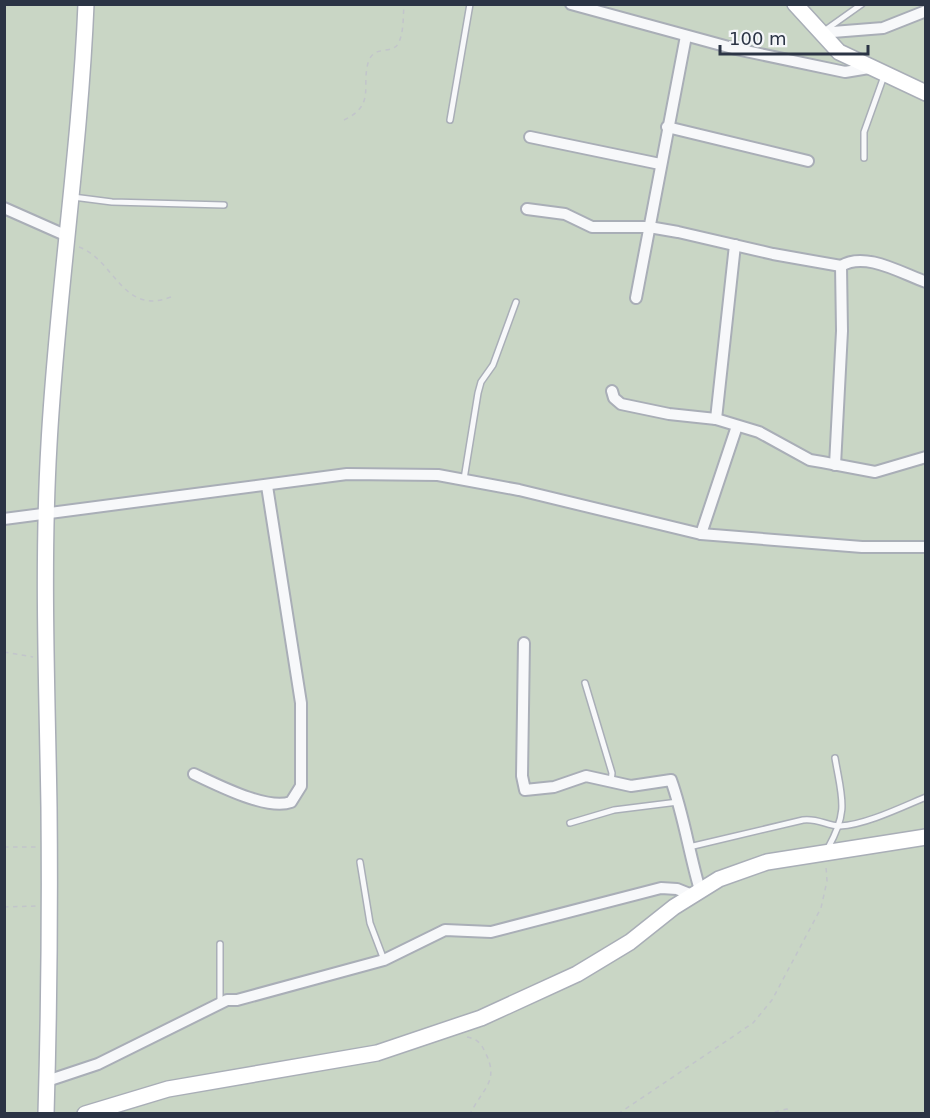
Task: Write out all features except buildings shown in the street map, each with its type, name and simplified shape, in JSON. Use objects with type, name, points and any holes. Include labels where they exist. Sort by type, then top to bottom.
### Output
[{"type":"street","points":[[46,1113],[49,846],[45,659],[49,444],[65,239],[82,100],[86,4]]},
{"type":"street","points":[[571,4],[686,36],[845,72],[869,68]]},
{"type":"street","points":[[795,4],[839,52],[926,93]]},
{"type":"street","points":[[820,33],[883,28],[926,11]]},
{"type":"street","points":[[636,297],[686,36]]},
{"type":"street","points":[[668,126],[808,161]]},
{"type":"street","points":[[530,137],[660,164]]},
{"type":"street","points":[[4,208],[65,239]]},
{"type":"street","points":[[527,209],[565,214],[592,227],[649,227],[841,266],[855,260],[867,261],[926,282]]},
{"type":"street","points":[[716,419],[735,245]]},
{"type":"street","points":[[835,465],[842,331],[841,266]]},
{"type":"street","points":[[612,391],[614,399],[621,404],[669,414],[716,419],[759,432],[810,460],[875,472],[926,457]]},
{"type":"street","points":[[701,534],[737,426]]},
{"type":"street","points":[[4,519],[347,474],[438,475],[519,490],[701,534],[862,547],[926,547]]},
{"type":"street","points":[[194,774],[232,791],[279,804],[291,802],[301,786],[301,703],[267,486]]},
{"type":"street","points":[[524,643],[522,776],[525,790],[554,787],[586,776],[631,786],[670,780],[678,802],[696,893]]},
{"type":"street","points":[[85,1113],[168,1089],[377,1053],[433,1040],[577,974],[630,942],[696,893],[719,879],[767,862],[926,837]]},
{"type":"street","points":[[47,1081],[98,1064],[220,1004],[384,960],[445,930],[491,932],[661,888],[696,893]]},
{"type":"lane","points":[[450,120],[470,4]]},
{"type":"lane","points":[[820,33],[862,4]]},
{"type":"lane","points":[[864,158],[864,132],[884,74]]},
{"type":"lane","points":[[70,196],[112,202],[224,205]]},
{"type":"lane","points":[[464,479],[481,382],[493,365],[516,302]]},
{"type":"lane","points":[[585,683],[612,773],[611,782]]},
{"type":"lane","points":[[825,854],[840,827],[844,809],[835,758]]},
{"type":"lane","points":[[690,855],[812,819],[840,827],[881,816],[926,797]]},
{"type":"lane","points":[[570,823],[614,810],[678,802]]},
{"type":"lane","points":[[360,862],[370,924],[384,960]]},
{"type":"lane","points":[[220,944],[220,1004]]},
{"type":"path","points":[[344,120],[353,116],[366,99],[370,59],[377,51],[395,47],[400,41],[404,4]]},
{"type":"path","points":[[65,239],[99,260],[128,292],[142,300],[152,302],[171,297]]},
{"type":"path","points":[[4,652],[45,659]]},
{"type":"path","points":[[4,847],[49,846]]},
{"type":"path","points":[[618,1113],[730,1040],[753,1023],[772,1000],[821,908],[827,882],[825,854]]},
{"type":"path","points":[[4,907],[49,906]]},
{"type":"path","points":[[463,1037],[480,1043],[492,1069],[491,1080],[470,1113]]},
{"type":"path","points":[[766,1113],[787,1109],[794,1113]]},
{"type":"green space","points":[[5,5],[925,5],[925,1113],[5,1114]]}]
